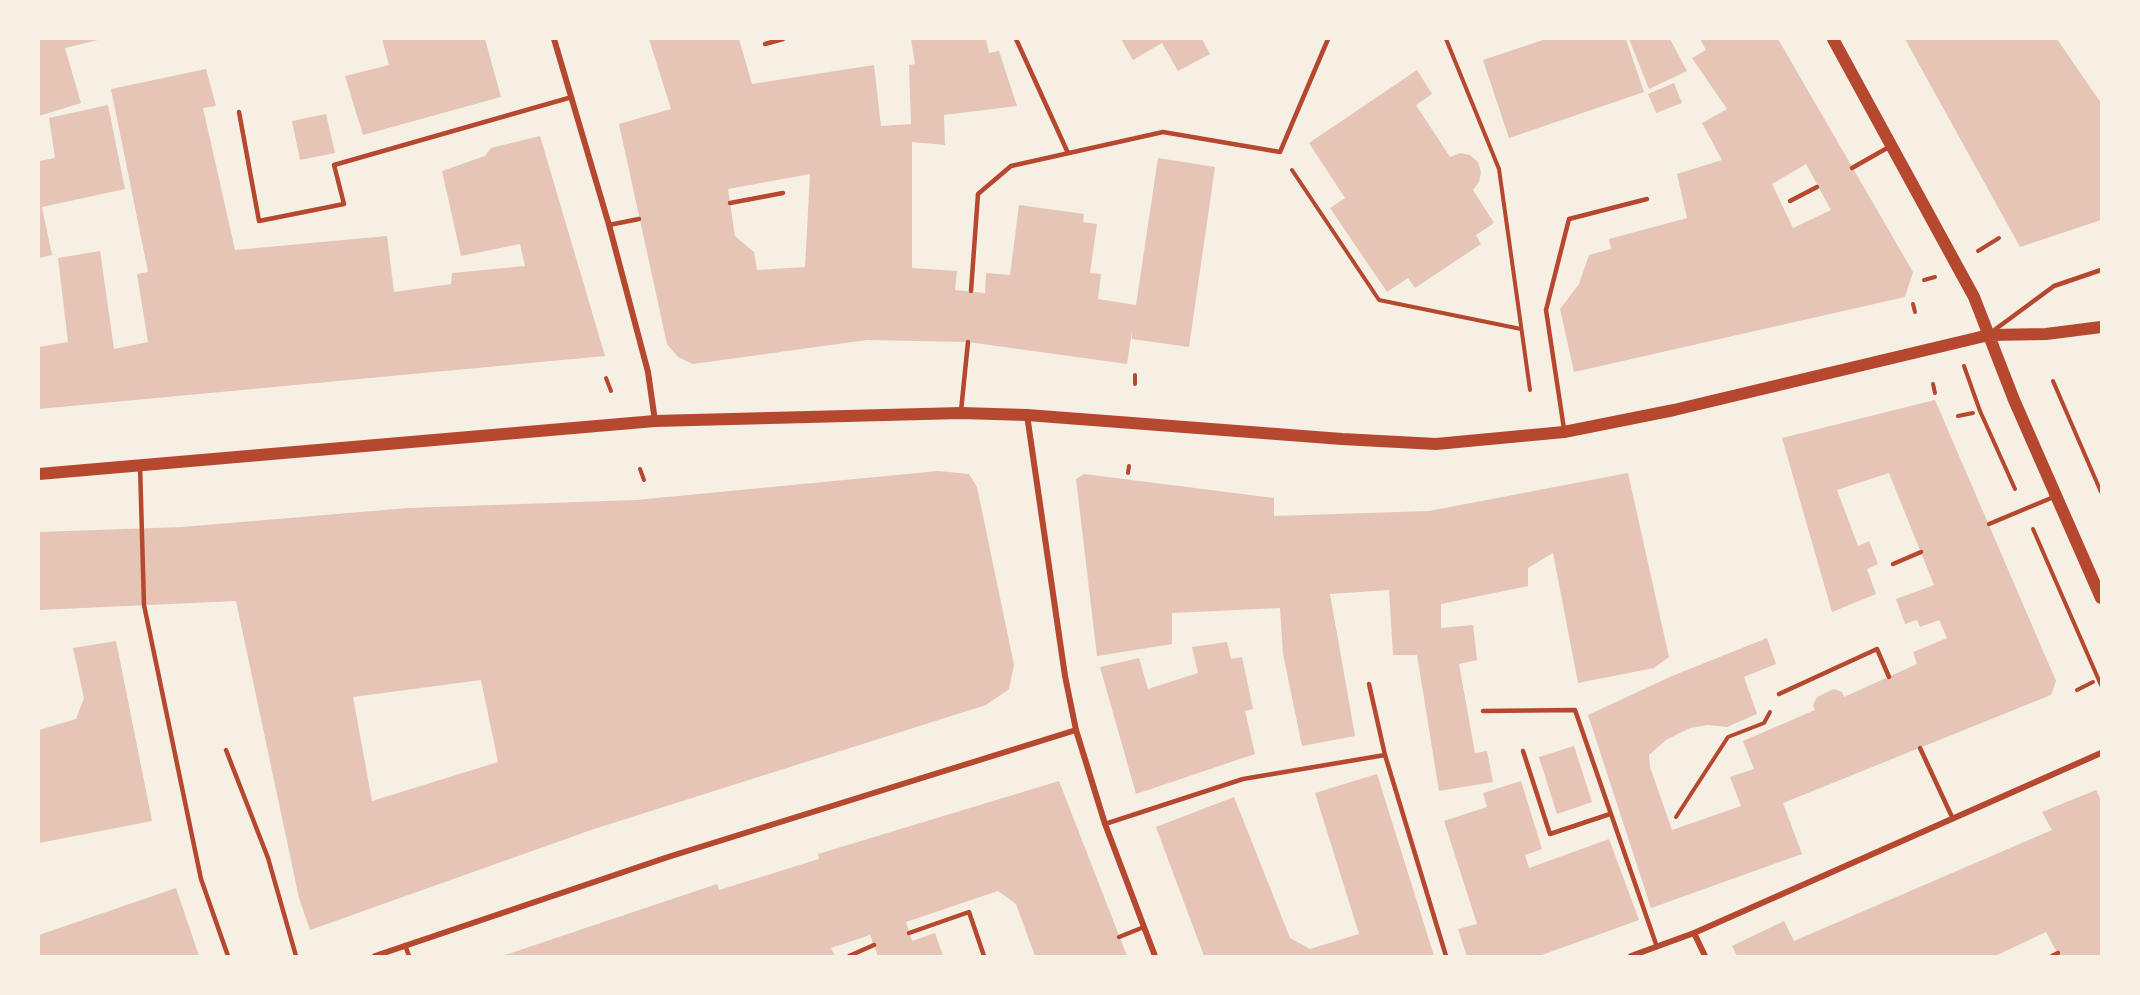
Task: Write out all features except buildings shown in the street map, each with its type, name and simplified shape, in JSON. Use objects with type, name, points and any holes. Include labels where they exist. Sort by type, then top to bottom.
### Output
[{"type":"main road","points":[[1833,39],[1957,264],[2101,598]]},
{"type":"main road","points":[[39,474],[655,421],[961,413],[1027,415],[1436,444],[1564,432],[1674,410],[1989,334],[2046,334],[2101,327]]},
{"type":"street","points":[[554,39],[573,96],[648,372],[655,421]]},
{"type":"street","points":[[1027,415],[1065,676],[1076,730],[1105,824],[1155,956]]},
{"type":"street","points":[[375,956],[668,857],[1076,730]]},
{"type":"street","points":[[1631,956],[1694,933],[2101,753]]},
{"type":"street","points":[[1694,933],[1705,956]]},
{"type":"lane","points":[[765,44],[783,39]]},
{"type":"lane","points":[[1016,39],[1068,153]]},
{"type":"lane","points":[[971,291],[978,194],[1011,166],[1163,132],[1280,152],[1328,39]]},
{"type":"lane","points":[[239,112],[259,221],[344,204],[334,165],[573,96]]},
{"type":"lane","points":[[1852,168],[1892,146]]},
{"type":"lane","points":[[1790,201],[1817,187]]},
{"type":"lane","points":[[730,203],[783,193]]},
{"type":"lane","points":[[1564,432],[1546,310],[1569,219],[1647,199]]},
{"type":"lane","points":[[609,225],[639,219]]},
{"type":"lane","points":[[1989,334],[2054,286],[2101,270]]},
{"type":"lane","points":[[961,413],[968,342]]},
{"type":"lane","points":[[140,464],[144,605],[201,879],[228,956]]},
{"type":"lane","points":[[1989,524],[2056,496]]},
{"type":"lane","points":[[1893,564],[1921,552]]},
{"type":"lane","points":[[1779,694],[1877,649],[1889,677]]},
{"type":"lane","points":[[1369,684],[1384,755],[1446,956]]},
{"type":"lane","points":[[1483,711],[1575,710],[1657,946]]},
{"type":"lane","points":[[1920,748],[1953,819]]},
{"type":"lane","points":[[226,750],[268,858],[296,956]]},
{"type":"lane","points":[[1523,751],[1550,834],[1610,814]]},
{"type":"lane","points":[[1105,824],[1243,779],[1384,755]]},
{"type":"lane","points":[[909,933],[969,912],[984,956]]},
{"type":"lane","points":[[1119,937],[1144,927]]},
{"type":"lane","points":[[405,945],[409,956]]},
{"type":"lane","points":[[849,956],[874,945]]},
{"type":"path","points":[[1446,39],[1499,169],[1530,390]]},
{"type":"path","points":[[1280,152],[1379,300],[1521,329]]},
{"type":"path","points":[[1977,252],[1999,238]]},
{"type":"path","points":[[1924,280],[1935,277]]},
{"type":"path","points":[[1913,304],[1915,312]]},
{"type":"path","points":[[1135,375],[1135,384]]},
{"type":"path","points":[[606,378],[611,391]]},
{"type":"path","points":[[2053,381],[2101,492]]},
{"type":"path","points":[[1933,384],[1935,393]]},
{"type":"path","points":[[1980,411],[2101,685]]},
{"type":"path","points":[[1958,416],[1973,414]]},
{"type":"path","points":[[1128,473],[1129,466]]},
{"type":"path","points":[[640,469],[644,480]]},
{"type":"path","points":[[2077,690],[2094,682]]},
{"type":"path","points":[[1676,817],[1728,737],[1764,723],[1779,694]]}]
